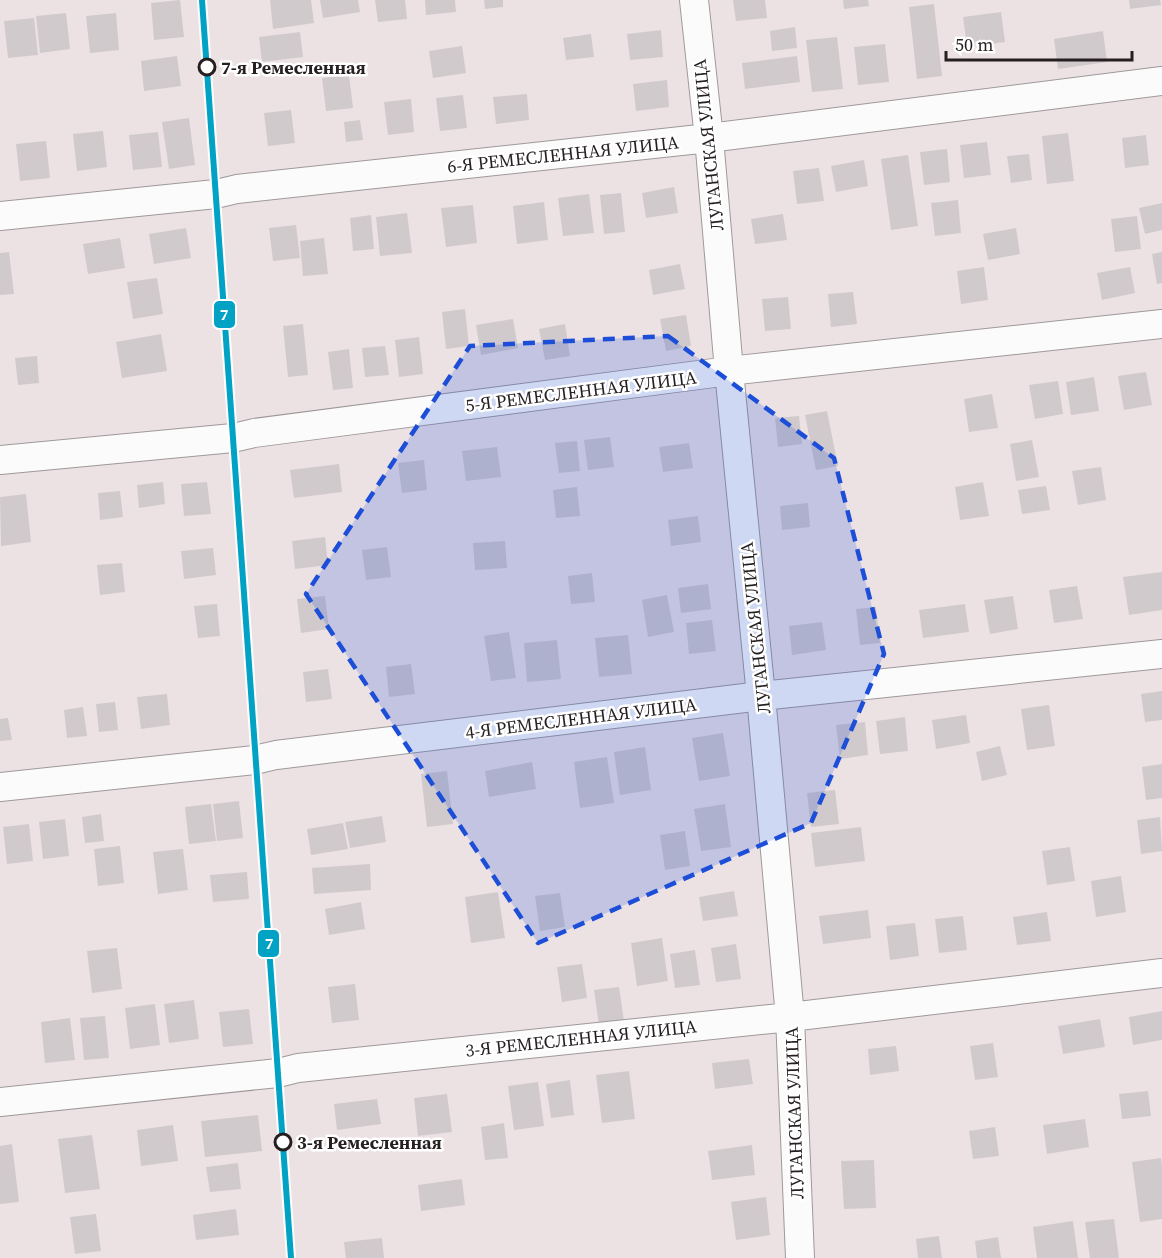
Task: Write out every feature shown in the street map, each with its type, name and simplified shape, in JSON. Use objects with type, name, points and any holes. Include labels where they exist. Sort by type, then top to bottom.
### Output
[{"type":"street","name":"ЛУГАНСКАЯ УЛИЦА","points":[[694,0],[709,138],[790,1017],[800,1258]]},
{"type":"street","name":"6-Я РЕМЕСЛЕННАЯ УЛИЦА","points":[[0,216],[709,138],[1162,81]]},
{"type":"street","name":"5-Я РЕМЕСЛЕННАЯ УЛИЦА","points":[[0,460],[233,438],[266,431],[729,371],[1162,324]]},
{"type":"street","name":"4-Я РЕМЕСЛЕННАЯ УЛИЦА","points":[[0,788],[255,760],[276,755],[761,696],[1162,654]]},
{"type":"street","name":"3-Я РЕМЕСЛЕННАЯ УЛИЦА","points":[[0,1102],[278,1073],[310,1066],[790,1017],[1162,974]]},
{"type":"highlighted area","points":[[668,336],[834,458],[884,654],[811,823],[538,943],[306,594],[470,346]]},
{"type":"building","points":[[180,0],[184,37],[154,40],[151,3]]},
{"type":"building","points":[[270,0],[311,0],[314,23],[273,29]]},
{"type":"building","points":[[320,0],[358,0],[360,12],[323,18]]},
{"type":"building","points":[[375,0],[405,0],[407,19],[378,22]]},
{"type":"building","points":[[425,0],[455,0],[456,12],[426,15]]},
{"type":"building","points":[[484,0],[503,0],[503,7],[485,9]]},
{"type":"building","points":[[733,0],[765,0],[767,18],[736,21]]},
{"type":"building","points":[[843,0],[868,0],[869,6],[844,9]]},
{"type":"building","points":[[1129,0],[1160,0],[1161,5],[1130,9]]},
{"type":"building","points":[[934,4],[942,76],[917,79],[909,7]]},
{"type":"building","points":[[1001,12],[1005,42],[967,47],[963,17]]},
{"type":"building","points":[[66,13],[70,49],[40,53],[36,16]]},
{"type":"building","points":[[116,13],[119,50],[90,53],[86,16]]},
{"type":"building","points":[[34,18],[38,55],[8,58],[4,21]]},
{"type":"building","points":[[795,27],[797,48],[772,51],[770,31]]},
{"type":"building","points":[[661,30],[663,57],[630,60],[627,34]]},
{"type":"building","points":[[1103,31],[1107,62],[1058,69],[1054,39]]},
{"type":"building","points":[[300,32],[303,57],[262,62],[259,37]]},
{"type":"building","points":[[591,34],[594,57],[566,60],[563,38]]},
{"type":"building","points":[[837,37],[843,89],[812,92],[806,40]]},
{"type":"building","points":[[885,44],[889,82],[858,85],[854,47]]},
{"type":"building","points":[[462,46],[466,73],[433,78],[429,51]]},
{"type":"building","points":[[177,56],[181,86],[144,91],[141,61]]},
{"type":"building","points":[[797,56],[800,82],[745,89],[742,63]]},
{"type":"building","points":[[349,75],[353,108],[326,111],[322,78]]},
{"type":"building","points":[[667,80],[669,107],[636,111],[633,84]]},
{"type":"building","points":[[527,94],[529,120],[496,124],[493,97]]},
{"type":"building","points":[[463,95],[467,128],[440,131],[436,98]]},
{"type":"building","points":[[411,99],[414,132],[388,135],[384,102]]},
{"type":"building","points":[[291,110],[295,143],[268,146],[264,113]]},
{"type":"building","points":[[189,118],[195,165],[169,169],[162,122]]},
{"type":"building","points":[[360,120],[363,140],[346,142],[344,122]]},
{"type":"building","points":[[103,131],[107,167],[77,171],[73,134]]},
{"type":"building","points":[[158,132],[162,167],[133,170],[129,135]]},
{"type":"building","points":[[1068,133],[1074,181],[1047,184],[1042,136]]},
{"type":"building","points":[[1146,135],[1149,165],[1125,168],[1122,138]]},
{"type":"building","points":[[46,141],[50,178],[20,181],[16,144]]},
{"type":"building","points":[[987,142],[991,175],[964,178],[960,145]]},
{"type":"building","points":[[947,149],[950,182],[924,185],[920,152]]},
{"type":"building","points":[[1029,154],[1032,180],[1011,183],[1007,156]]},
{"type":"building","points":[[908,155],[918,226],[891,230],[881,159]]},
{"type":"building","points":[[864,160],[868,186],[836,192],[831,166]]},
{"type":"building","points":[[819,168],[824,201],[797,204],[793,171]]},
{"type":"building","points":[[674,187],[678,213],[646,218],[642,193]]},
{"type":"building","points":[[621,193],[625,232],[604,234],[600,195]]},
{"type":"building","points":[[589,194],[594,233],[563,236],[558,198]]},
{"type":"building","points":[[958,200],[961,233],[935,236],[931,203]]},
{"type":"building","points":[[544,202],[548,240],[517,244],[513,206]]},
{"type":"building","points":[[1162,203],[1162,230],[1145,234],[1139,208]]},
{"type":"building","points":[[473,205],[477,243],[446,247],[441,208]]},
{"type":"building","points":[[407,213],[412,253],[380,256],[376,217]]},
{"type":"building","points":[[783,214],[787,240],[755,244],[751,219]]},
{"type":"building","points":[[371,215],[374,249],[353,251],[350,218]]},
{"type":"building","points":[[1137,216],[1141,249],[1115,252],[1111,219]]},
{"type":"building","points":[[296,225],[300,258],[273,261],[269,228]]},
{"type":"building","points":[[186,228],[191,258],[154,264],[149,234]]},
{"type":"building","points":[[1016,228],[1020,254],[988,260],[983,234]]},
{"type":"building","points":[[120,238],[125,268],[88,274],[83,244]]},
{"type":"building","points":[[324,238],[328,274],[303,276],[300,241]]},
{"type":"building","points":[[9,252],[14,294],[0,295],[0,253]]},
{"type":"building","points":[[1162,252],[1162,283],[1157,284],[1152,254]]},
{"type":"building","points":[[680,264],[685,289],[653,295],[649,270]]},
{"type":"building","points":[[984,267],[988,300],[961,304],[957,271]]},
{"type":"building","points":[[1130,267],[1135,293],[1102,300],[1097,273]]},
{"type":"building","points":[[157,278],[163,314],[133,319],[127,282]]},
{"type":"building","points":[[853,292],[857,324],[831,327],[828,294]]},
{"type":"building","points":[[788,297],[791,329],[765,331],[762,299]]},
{"type":"building","points":[[465,309],[469,346],[446,349],[442,312]]},
{"type":"building","points":[[686,315],[691,346],[666,351],[660,319]]},
{"type":"building","points":[[513,319],[518,348],[481,355],[476,325]]},
{"type":"building","points":[[303,324],[308,375],[288,377],[283,326]]},
{"type":"building","points":[[565,324],[570,356],[545,360],[539,329]]},
{"type":"building","points":[[161,334],[167,371],[122,378],[116,342]]},
{"type":"building","points":[[419,337],[423,374],[399,377],[395,340]]},
{"type":"building","points":[[385,346],[389,375],[365,377],[362,348]]},
{"type":"building","points":[[349,349],[353,388],[333,390],[328,352]]},
{"type":"building","points":[[37,356],[39,383],[18,385],[15,358]]},
{"type":"building","points":[[1146,372],[1152,405],[1124,410],[1118,376]]},
{"type":"building","points":[[1094,377],[1099,411],[1071,415],[1066,382]]},
{"type":"building","points":[[1058,381],[1063,414],[1035,419],[1029,385]]},
{"type":"building","points":[[992,394],[998,428],[969,432],[964,399]]},
{"type":"building","points":[[827,411],[838,466],[816,470],[805,415]]},
{"type":"building","points":[[799,416],[802,444],[778,447],[775,418]]},
{"type":"building","points":[[610,437],[614,467],[588,470],[584,440]]},
{"type":"building","points":[[1032,440],[1039,477],[1016,481],[1010,444]]},
{"type":"building","points":[[577,441],[580,471],[559,473],[555,443]]},
{"type":"building","points":[[689,443],[693,468],[663,472],[659,447]]},
{"type":"building","points":[[497,447],[501,477],[466,481],[462,451]]},
{"type":"building","points":[[424,460],[427,490],[402,493],[398,463]]},
{"type":"building","points":[[339,464],[342,492],[294,498],[290,470]]},
{"type":"building","points":[[1101,467],[1106,500],[1078,505],[1072,471]]},
{"type":"building","points":[[163,482],[165,504],[139,508],[137,485]]},
{"type":"building","points":[[207,482],[211,514],[184,516],[181,484]]},
{"type":"building","points":[[983,482],[989,516],[960,520],[955,487]]},
{"type":"building","points":[[1046,486],[1050,510],[1022,514],[1018,490]]},
{"type":"building","points":[[577,487],[580,516],[556,518],[553,490]]},
{"type":"building","points":[[120,491],[123,517],[100,520],[98,493]]},
{"type":"building","points":[[26,494],[31,542],[1,546],[0,497]]},
{"type":"building","points":[[808,503],[810,527],[782,530],[780,506]]},
{"type":"building","points":[[698,516],[701,542],[671,546],[668,520]]},
{"type":"building","points":[[325,537],[328,565],[295,569],[292,541]]},
{"type":"building","points":[[505,541],[507,568],[475,570],[473,543]]},
{"type":"building","points":[[387,547],[391,577],[366,580],[362,550]]},
{"type":"building","points":[[213,548],[216,575],[184,579],[181,551]]},
{"type":"building","points":[[122,563],[125,592],[100,595],[97,565]]},
{"type":"building","points":[[1162,572],[1162,610],[1129,615],[1123,577]]},
{"type":"building","points":[[592,573],[595,602],[571,604],[568,576]]},
{"type":"building","points":[[708,584],[711,609],[681,613],[678,588]]},
{"type":"building","points":[[1077,586],[1083,619],[1054,623],[1049,590]]},
{"type":"building","points":[[667,595],[674,632],[648,637],[642,600]]},
{"type":"building","points":[[325,596],[329,629],[301,633],[297,599]]},
{"type":"building","points":[[1013,596],[1018,629],[990,634],[984,600]]},
{"type":"building","points":[[217,604],[220,636],[198,638],[194,606]]},
{"type":"building","points":[[965,604],[969,632],[923,638],[919,610]]},
{"type":"building","points":[[876,607],[880,643],[860,645],[856,609]]},
{"type":"building","points":[[712,620],[716,651],[689,654],[686,623]]},
{"type":"building","points":[[822,622],[826,650],[792,655],[789,626]]},
{"type":"building","points":[[509,632],[516,678],[491,681],[484,636]]},
{"type":"building","points":[[628,635],[632,674],[599,677],[595,638]]},
{"type":"building","points":[[557,640],[561,679],[527,682],[524,643]]},
{"type":"building","points":[[411,664],[415,694],[389,697],[386,667]]},
{"type":"building","points":[[328,669],[332,699],[306,702],[303,672]]},
{"type":"building","points":[[1162,691],[1162,720],[1145,722],[1141,694]]},
{"type":"building","points":[[167,694],[170,725],[141,729],[137,697]]},
{"type":"building","points":[[115,702],[118,730],[99,732],[96,704]]},
{"type":"building","points":[[1049,705],[1055,746],[1027,750],[1021,709]]},
{"type":"building","points":[[83,707],[87,736],[67,738],[64,710]]},
{"type":"building","points":[[966,715],[970,743],[936,749],[932,720]]},
{"type":"building","points":[[905,717],[908,751],[880,754],[876,721]]},
{"type":"building","points":[[8,718],[12,740],[0,741],[0,719]]},
{"type":"building","points":[[865,722],[868,755],[840,759],[836,725]]},
{"type":"building","points":[[723,733],[730,776],[699,781],[692,738]]},
{"type":"building","points":[[1000,746],[1007,775],[982,781],[976,752]]},
{"type":"building","points":[[645,747],[651,790],[620,795],[614,752]]},
{"type":"building","points":[[607,757],[614,803],[580,808],[574,762]]},
{"type":"building","points":[[532,762],[536,789],[489,797],[485,771]]},
{"type":"building","points":[[1162,764],[1162,798],[1146,800],[1142,767]]},
{"type":"building","points":[[447,771],[453,824],[427,827],[421,774]]},
{"type":"building","points":[[835,790],[839,824],[811,827],[807,793]]},
{"type":"building","points":[[239,801],[243,838],[217,841],[213,804]]},
{"type":"building","points":[[211,804],[216,841],[189,844],[185,807]]},
{"type":"building","points":[[725,804],[731,847],[701,851],[694,809]]},
{"type":"building","points":[[101,814],[104,841],[85,843],[82,817]]},
{"type":"building","points":[[382,816],[386,842],[350,848],[345,822]]},
{"type":"building","points":[[1160,817],[1162,851],[1141,854],[1137,820]]},
{"type":"building","points":[[65,819],[69,856],[43,859],[39,822]]},
{"type":"building","points":[[343,823],[348,849],[311,855],[307,829]]},
{"type":"building","points":[[29,824],[33,861],[7,864],[3,827]]},
{"type":"building","points":[[861,827],[865,861],[815,867],[811,833]]},
{"type":"building","points":[[685,831],[690,866],[665,870],[660,835]]},
{"type":"building","points":[[120,846],[124,883],[98,886],[94,849]]},
{"type":"building","points":[[1070,847],[1075,881],[1047,885],[1042,851]]},
{"type":"building","points":[[183,849],[188,890],[158,894],[153,852]]},
{"type":"building","points":[[370,864],[371,890],[314,894],[312,868]]},
{"type":"building","points":[[247,872],[249,899],[213,902],[210,875]]},
{"type":"building","points":[[1121,876],[1126,912],[1096,917],[1091,881]]},
{"type":"building","points":[[734,891],[738,916],[703,921],[699,897]]},
{"type":"building","points":[[498,892],[505,938],[471,943],[465,897]]},
{"type":"building","points":[[560,893],[565,927],[540,931],[535,896]]},
{"type":"building","points":[[361,902],[365,929],[329,935],[325,909]]},
{"type":"building","points":[[868,910],[871,938],[823,944],[819,916]]},
{"type":"building","points":[[1047,912],[1051,941],[1017,945],[1013,917]]},
{"type":"building","points":[[963,916],[967,950],[939,953],[935,919]]},
{"type":"building","points":[[915,923],[919,956],[890,960],[886,926]]},
{"type":"building","points":[[662,938],[668,981],[637,986],[631,943]]},
{"type":"building","points":[[736,944],[741,979],[716,982],[711,948]]},
{"type":"building","points":[[117,948],[122,989],[92,993],[87,951]]},
{"type":"building","points":[[695,950],[700,985],[675,988],[670,954]]},
{"type":"building","points":[[582,964],[587,998],[562,1002],[557,967]]},
{"type":"building","points":[[355,984],[359,1020],[332,1023],[328,987]]},
{"type":"building","points":[[619,987],[624,1021],[599,1025],[594,990]]},
{"type":"building","points":[[194,1000],[199,1039],[169,1043],[164,1004]]},
{"type":"building","points":[[155,1004],[160,1045],[130,1049],[125,1008]]},
{"type":"building","points":[[249,1009],[253,1044],[223,1047],[219,1012]]},
{"type":"building","points":[[1162,1011],[1162,1040],[1133,1045],[1129,1017]]},
{"type":"building","points":[[105,1016],[109,1058],[84,1060],[80,1018]]},
{"type":"building","points":[[70,1018],[75,1060],[45,1063],[41,1022]]},
{"type":"building","points":[[1100,1019],[1105,1047],[1063,1054],[1058,1026]]},
{"type":"building","points":[[993,1043],[998,1077],[975,1080],[970,1046]]},
{"type":"building","points":[[896,1046],[899,1071],[870,1075],[868,1049]]},
{"type":"building","points":[[749,1059],[753,1084],[715,1089],[712,1063]]},
{"type":"building","points":[[629,1071],[635,1119],[602,1123],[596,1075]]},
{"type":"building","points":[[570,1080],[574,1115],[551,1118],[546,1084]]},
{"type":"building","points":[[538,1082],[544,1126],[514,1130],[508,1086]]},
{"type":"building","points":[[1148,1091],[1151,1116],[1122,1119],[1119,1094]]},
{"type":"building","points":[[447,1094],[452,1132],[418,1136],[414,1098]]},
{"type":"building","points":[[377,1099],[381,1124],[337,1130],[334,1104]]},
{"type":"building","points":[[258,1115],[262,1151],[205,1157],[201,1121]]},
{"type":"building","points":[[1085,1119],[1089,1147],[1047,1154],[1043,1125]]},
{"type":"building","points":[[504,1123],[508,1158],[485,1160],[481,1127]]},
{"type":"building","points":[[173,1125],[178,1161],[141,1166],[137,1130]]},
{"type":"building","points":[[995,1127],[999,1156],[973,1159],[969,1131]]},
{"type":"building","points":[[92,1135],[100,1189],[65,1193],[58,1139]]},
{"type":"building","points":[[12,1144],[19,1202],[0,1204],[0,1146]]},
{"type":"building","points":[[752,1145],[755,1175],[712,1180],[708,1151]]},
{"type":"building","points":[[1161,1158],[1162,1219],[1140,1222],[1132,1162]]},
{"type":"building","points":[[874,1160],[876,1208],[844,1209],[841,1161]]},
{"type":"building","points":[[238,1163],[241,1189],[210,1192],[206,1167]]},
{"type":"building","points":[[462,1179],[465,1205],[421,1211],[418,1185]]},
{"type":"building","points":[[766,1197],[770,1235],[736,1240],[731,1202]]},
{"type":"building","points":[[236,1209],[239,1235],[196,1240],[193,1215]]},
{"type":"building","points":[[96,1214],[101,1251],[75,1254],[70,1217]]},
{"type":"building","points":[[1114,1219],[1119,1258],[1090,1258],[1085,1222]]},
{"type":"building","points":[[1073,1221],[1078,1258],[1037,1258],[1033,1227]]},
{"type":"building","points":[[939,1236],[942,1258],[918,1258],[916,1239]]},
{"type":"building","points":[[998,1237],[1001,1258],[977,1258],[975,1241]]},
{"type":"building","points":[[382,1238],[384,1258],[346,1258],[344,1242]]},
{"type":"transit line","name":"7","points":[[202,0],[291,1258]]},
{"type":"place","name":"7-я Ремесленная","points":[[207,67]]},
{"type":"place","name":"3-я Ремесленная","points":[[283,1142]]}]
